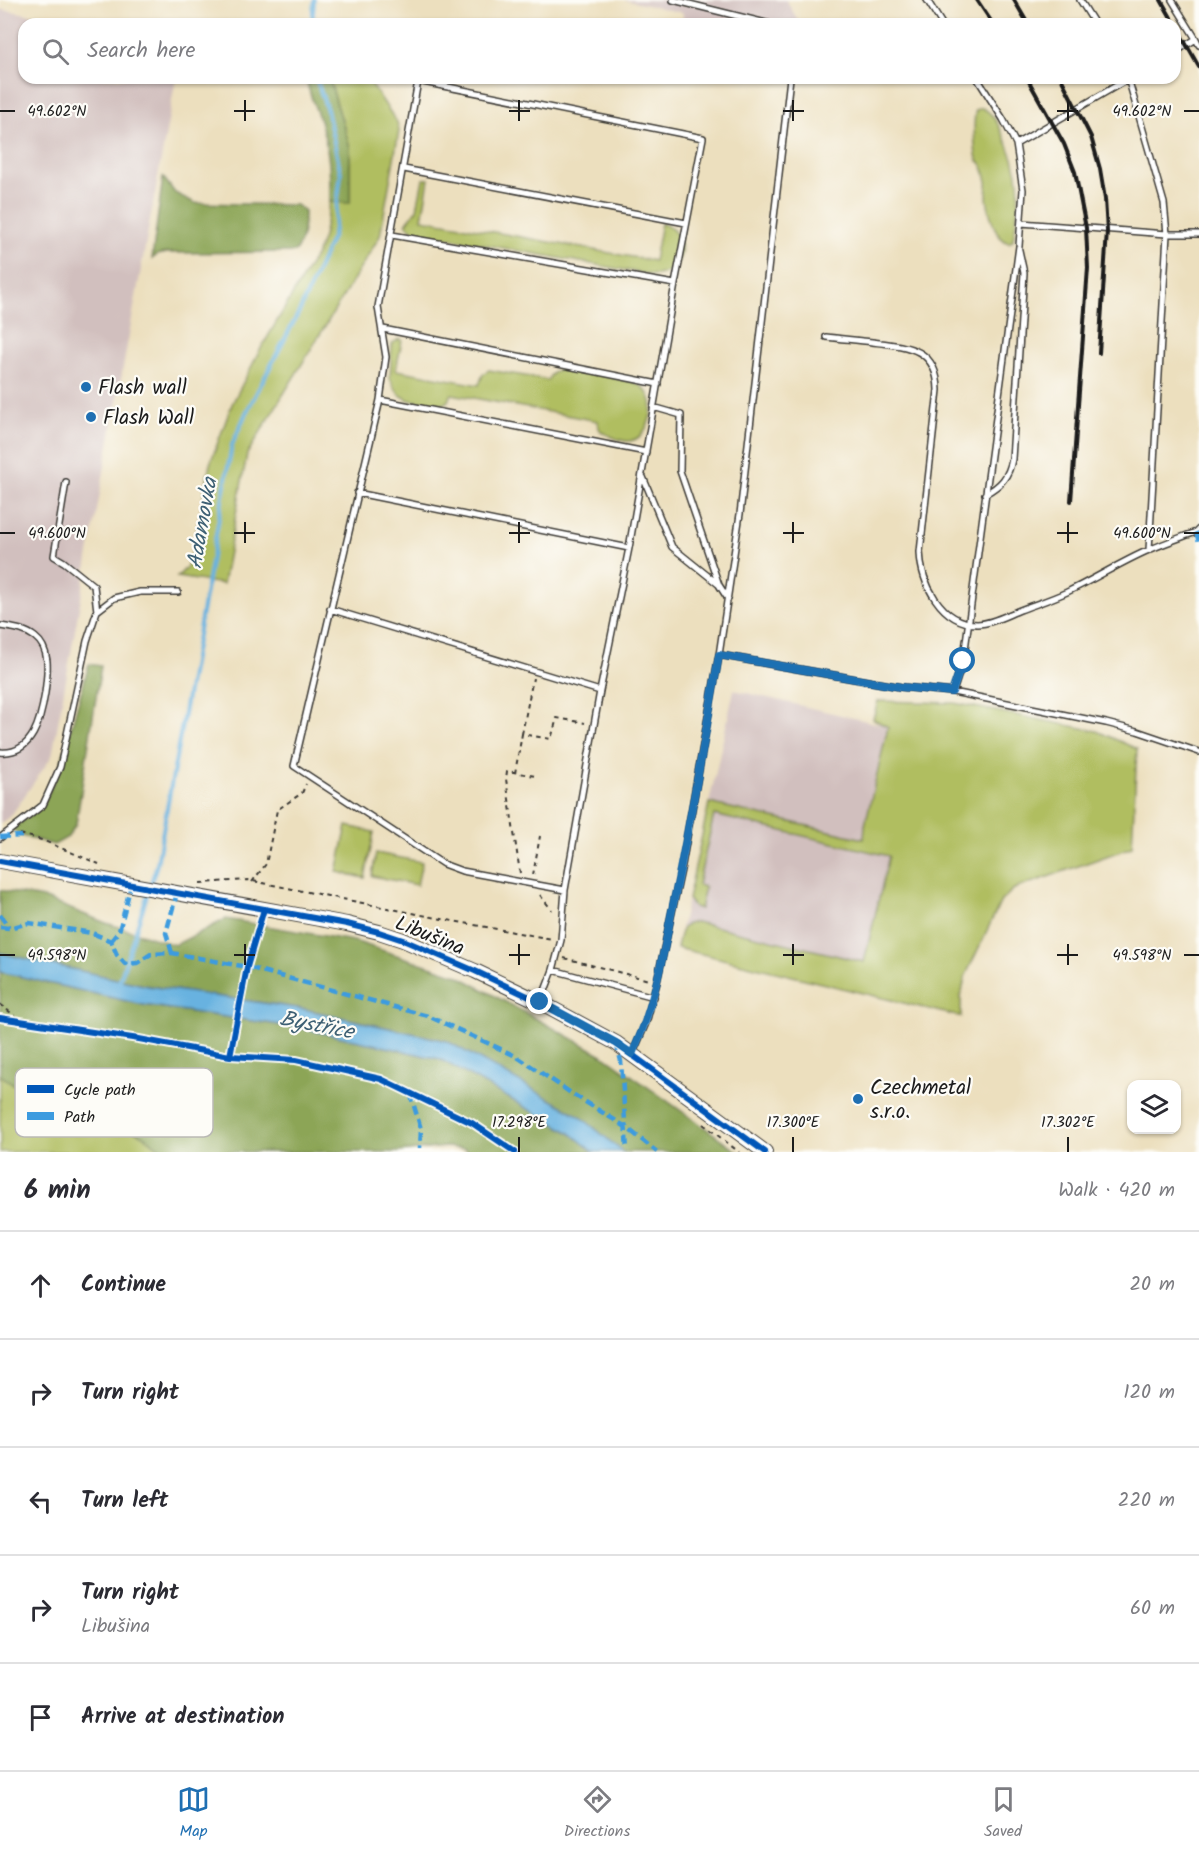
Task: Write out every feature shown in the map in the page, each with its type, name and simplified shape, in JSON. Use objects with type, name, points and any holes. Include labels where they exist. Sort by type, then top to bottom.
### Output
[{"type":"street","name":"Libušina","points":[[0,861],[347,924],[379,932],[476,971],[616,1043],[765,1152]]},
{"type":"lane","points":[[673,0],[746,18]]},
{"type":"lane","points":[[927,0],[938,18]]},
{"type":"lane","points":[[1080,0],[1091,18]]},
{"type":"lane","points":[[1173,0],[1197,42],[1181,49]]},
{"type":"lane","points":[[418,84],[378,307],[386,357],[380,400],[294,766],[443,864],[462,871],[565,890]]},
{"type":"lane","points":[[433,84],[703,138],[652,407],[629,549],[600,691],[565,890],[561,940],[553,970],[540,1002]]},
{"type":"lane","points":[[632,1054],[646,1023],[654,997],[684,854],[719,655],[741,514],[789,84]]},
{"type":"lane","points":[[952,692],[964,657],[1019,246],[1023,190],[1016,144],[981,84]]},
{"type":"lane","points":[[1016,144],[1119,84]]},
{"type":"lane","points":[[1131,84],[1164,203],[1167,234],[1149,550]]},
{"type":"lane","points":[[404,169],[686,223]]},
{"type":"lane","points":[[1021,223],[1167,234],[1199,234]]},
{"type":"lane","points":[[392,235],[675,285]]},
{"type":"lane","points":[[985,494],[1005,478],[1012,459],[1024,273],[1019,246]]},
{"type":"lane","points":[[383,329],[657,384]]},
{"type":"lane","points":[[826,337],[911,347],[924,356],[934,369],[938,380],[938,390],[920,552],[921,570],[932,595],[942,607],[959,620],[967,623],[988,622],[1066,592],[1149,550],[1199,529]]},
{"type":"lane","points":[[380,400],[646,452]]},
{"type":"lane","points":[[652,407],[681,415],[680,471],[718,585]]},
{"type":"lane","points":[[642,476],[672,547],[718,585],[728,599]]},
{"type":"lane","points":[[0,838],[43,805],[60,767],[87,641],[98,611],[94,586],[54,556],[66,482]]},
{"type":"lane","points":[[357,493],[629,549]]},
{"type":"lane","points":[[98,611],[114,598],[140,592],[178,592]]},
{"type":"lane","points":[[330,609],[600,691]]},
{"type":"lane","points":[[0,626],[18,629],[36,638],[47,659],[48,671],[41,717],[35,731],[19,748],[7,753],[0,752]]},
{"type":"lane","points":[[719,655],[901,687],[952,692],[1106,723],[1199,752]]},
{"type":"lane","points":[[553,970],[654,997]]},
{"type":"path","points":[[515,773],[534,672]]},
{"type":"path","points":[[522,734],[551,740],[557,718],[594,725]]},
{"type":"path","points":[[521,882],[506,779],[507,771],[536,776]]},
{"type":"path","points":[[252,882],[266,864],[277,810],[302,793],[309,776]]},
{"type":"path","points":[[12,829],[22,836],[42,840],[103,866]]},
{"type":"path","points":[[540,836],[531,883],[552,910]]},
{"type":"path","points":[[196,883],[252,882],[561,940]]},
{"type":"path","points":[[220,1054],[234,1056],[234,1037],[244,978],[264,909]]},
{"type":"path","points":[[557,956],[657,982]]},
{"type":"path","points":[[0,1004],[21,1021]]},
{"type":"path","points":[[11,1019],[33,1023]]},
{"type":"shaded area","points":[[624,0],[786,0],[796,18],[683,18],[683,13]]},
{"type":"shaded area","points":[[0,9],[49,18],[18,18],[18,84],[175,84],[52,756],[10,817],[0,823]]},
{"type":"shaded area","points":[[734,690],[888,726],[865,825],[864,840],[709,803]]},
{"type":"shaded area","points":[[714,815],[889,856],[864,962],[696,922],[681,928],[688,899],[690,903],[705,887],[698,886]]},
{"type":"green space","points":[[308,84],[331,84],[350,147],[350,203],[330,202],[327,147]]},
{"type":"green space","points":[[331,84],[371,84],[397,122],[399,131],[380,236],[247,454],[223,584],[177,577],[186,568],[193,551],[210,464],[232,404],[260,350],[317,253],[323,237],[330,202],[350,202],[350,147]]},
{"type":"green space","points":[[982,108],[992,115],[999,125],[1017,173],[1018,211],[1013,240],[1009,243],[1004,241],[994,227],[987,201],[985,172],[977,157],[974,136],[975,114],[976,110]]},
{"type":"green space","points":[[163,177],[175,193],[195,203],[296,205],[304,210],[303,232],[298,247],[295,252],[167,253],[157,255],[152,259]]},
{"type":"green space","points":[[423,179],[429,179],[422,219],[654,261],[661,223],[671,228],[678,236],[681,253],[672,269],[663,274],[652,275],[415,232],[406,224],[417,209]]},
{"type":"green space","points":[[399,339],[402,340],[396,370],[479,385],[483,374],[489,370],[548,380],[550,375],[563,368],[634,382],[644,388],[650,398],[651,410],[648,424],[636,439],[624,441],[601,431],[598,421],[452,394],[447,402],[441,405],[409,400],[400,395],[390,378],[392,344]]},
{"type":"green space","points":[[89,664],[101,666],[76,824],[68,837],[54,845],[22,836],[12,829],[43,805],[60,767]]},
{"type":"green space","points":[[878,701],[954,703],[1097,731],[1137,749],[1132,847],[1014,889],[1001,901],[965,977],[961,997],[961,1017],[677,948],[684,927],[696,922],[864,962],[889,856],[714,815],[698,885],[705,887],[700,909],[694,907],[688,899],[709,803],[864,839],[865,825],[888,727],[873,719]]},
{"type":"green space","points":[[347,826],[374,832],[365,878],[337,872]]},
{"type":"green space","points":[[376,853],[422,862],[417,885],[372,876]]},
{"type":"green space","points":[[0,890],[43,898],[106,923],[175,945],[226,919],[354,941],[457,975],[604,1056],[739,1152],[623,1152],[580,1116],[447,1041],[304,1009],[148,986],[0,953]]},
{"type":"green space","points":[[0,972],[144,1005],[301,1028],[440,1059],[569,1132],[594,1152],[467,1152],[466,1149],[446,1147],[398,1152],[165,1152],[145,1137],[213,1137],[213,1068],[15,1068],[15,1085],[0,1075]]},
{"type":"green space","points":[[0,1075],[15,1085],[15,1137],[145,1137],[165,1152],[0,1152]]},
{"type":"water","name":"Bystřice","points":[[0,953],[148,986],[304,1009],[447,1041],[580,1116],[623,1152],[594,1152],[569,1132],[440,1059],[301,1028],[144,1005],[0,972]]},
{"type":"waterway","name":"Adamovka","points":[[312,18],[314,0]]},
{"type":"waterway","name":"Adamovka","points":[[119,983],[157,864],[232,445],[246,413],[301,308],[333,235],[341,174],[327,110],[318,84]]},
{"type":"railway","points":[[977,0],[989,18]]},
{"type":"railway","points":[[1014,0],[1024,18]]},
{"type":"railway","points":[[1161,0],[1171,18]]},
{"type":"railway","points":[[1181,35],[1199,67]]},
{"type":"railway","points":[[1030,84],[1064,144],[1075,172],[1086,228],[1088,268],[1071,501]]},
{"type":"railway","points":[[1064,84],[1091,137],[1105,199],[1107,231],[1099,353]]},
{"type":"marked path","points":[[1196,532],[1199,542]]},
{"type":"marked path","points":[[0,837],[22,836]]},
{"type":"marked path","points":[[111,941],[119,931],[131,885]]},
{"type":"marked path","points":[[172,953],[166,933],[177,893]]},
{"type":"marked path","points":[[0,915],[9,928]]},
{"type":"marked path","points":[[0,927],[9,928],[29,923],[92,933],[111,941],[117,955],[125,964],[137,963],[151,954],[172,953],[247,967],[428,1016],[516,1056],[626,1127],[657,1152]]},
{"type":"marked path","points":[[616,1043],[621,1061],[627,1150]]},
{"type":"marked path","points":[[410,1093],[421,1129],[420,1148]]},
{"type":"cycle path","points":[[0,861],[347,924],[403,940],[540,1002],[616,1043],[765,1152]]},
{"type":"cycle path","points":[[230,1056],[247,967],[264,909]]},
{"type":"cycle path","points":[[0,1018],[139,1039],[230,1056],[296,1060],[381,1079],[472,1123],[515,1152]]},
{"type":"place","name":"Flash wall","points":[[86,387]]},
{"type":"place","name":"Flash Wall","points":[[91,417]]},
{"type":"place","name":"Czechmetal s.r.o.","points":[[858,1099]]},
{"type":"route","points":[[540,1002],[632,1054],[646,1023],[654,997],[694,801],[719,655],[901,687],[952,692],[963,661]]}]
